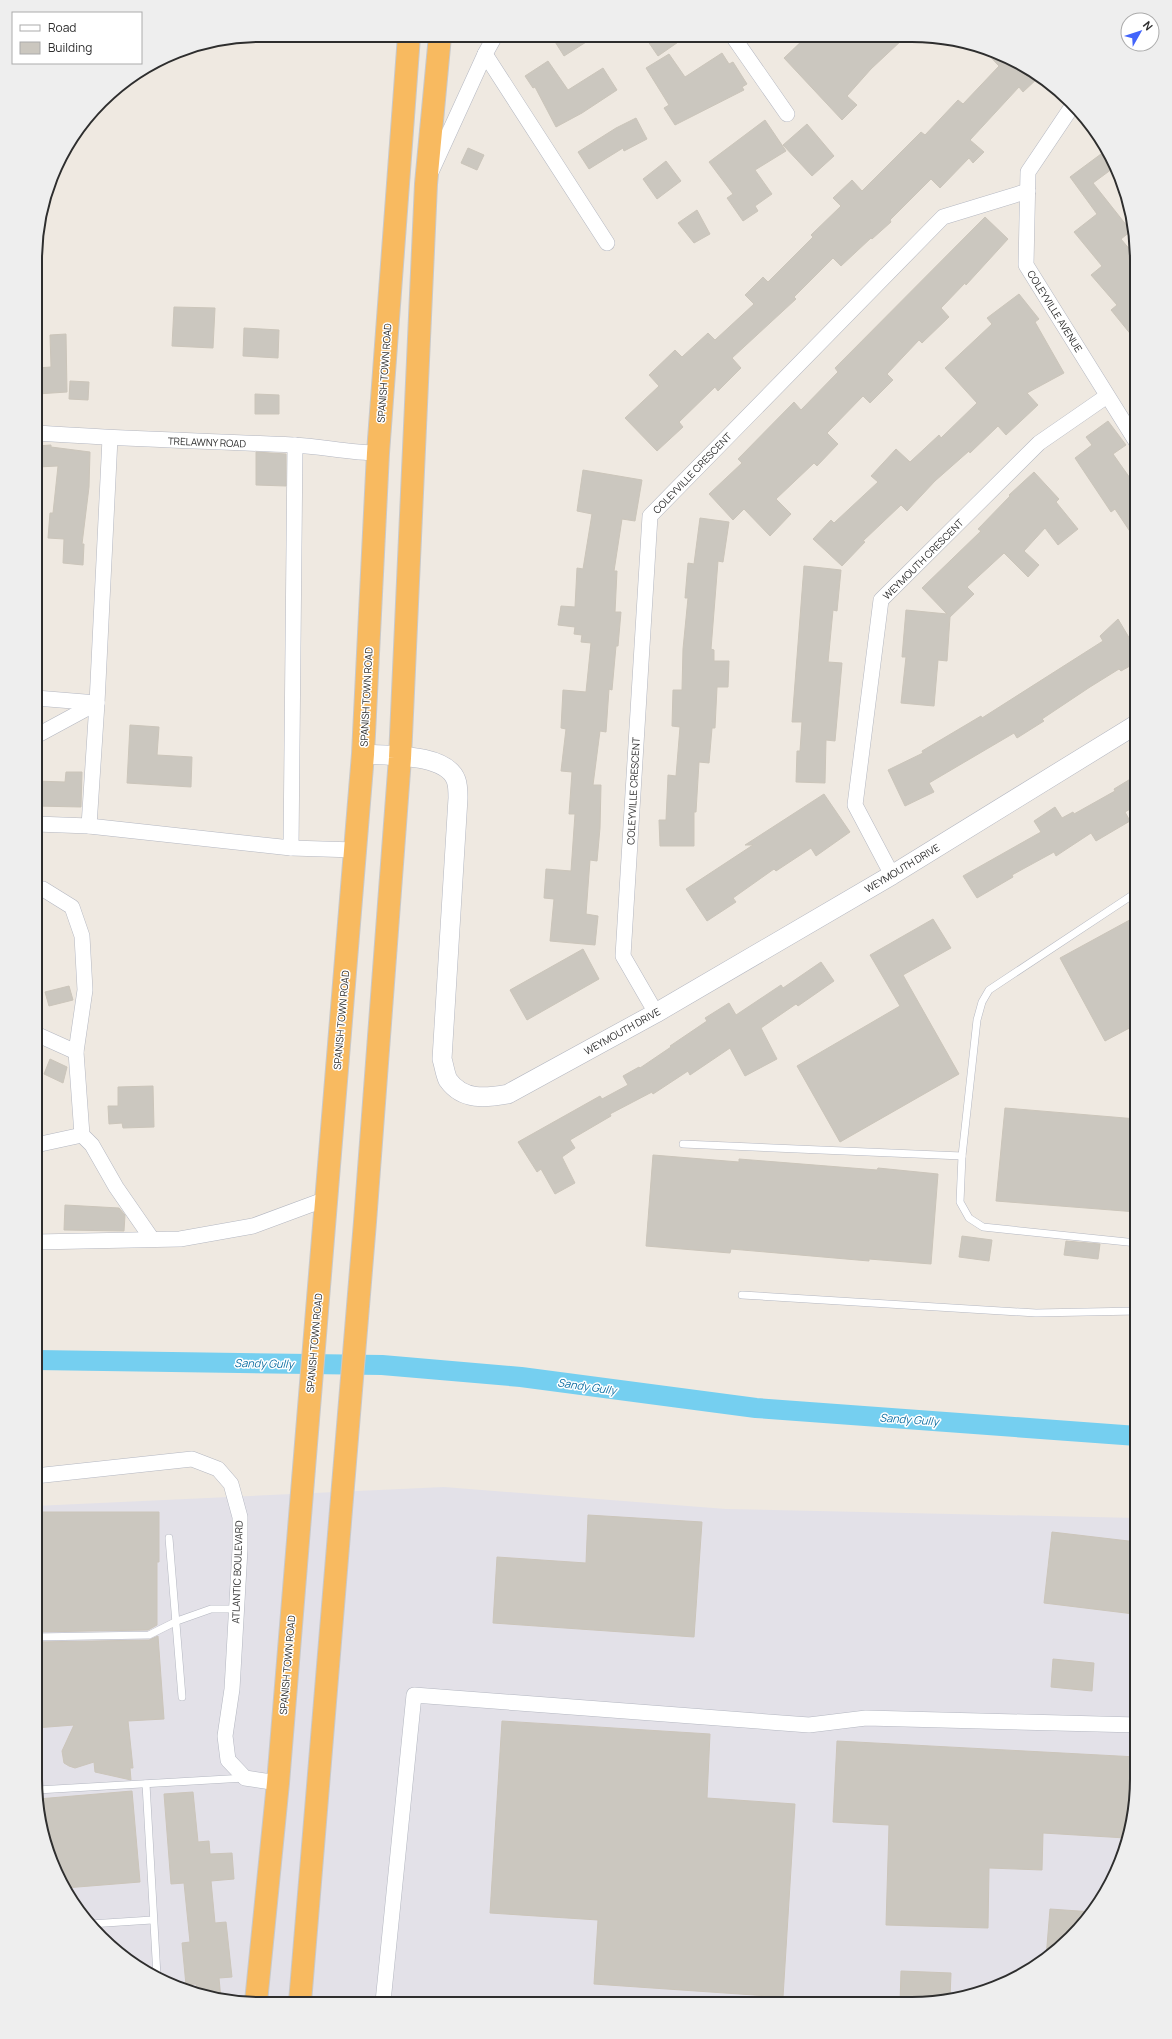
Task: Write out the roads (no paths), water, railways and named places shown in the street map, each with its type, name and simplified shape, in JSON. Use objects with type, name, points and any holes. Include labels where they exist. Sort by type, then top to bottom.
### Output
[{"type":"highway","name":"SPANISH TOWN ROAD","points":[[257,1997],[278,1783],[363,754],[378,453],[409,42]]},
{"type":"highway","points":[[300,1997],[365,1222],[400,758],[426,184],[439,42]]},
{"type":"street","points":[[426,184],[492,42]]},
{"type":"street","points":[[737,42],[787,114]]},
{"type":"street","points":[[485,54],[607,244]]},
{"type":"street","name":"COLEYVILLE AVENUE","points":[[1070,110],[1028,172],[1026,265],[1130,432]]},
{"type":"street","name":"COLEYVILLE CRESCENT","points":[[656,1013],[623,956],[650,516],[943,217],[1028,191]]},
{"type":"street","name":"WEYMOUTH CRESCENT","points":[[892,875],[856,805],[881,600],[1040,443],[1107,396]]},
{"type":"street","name":"TRELAWNY ROAD","points":[[42,433],[110,438],[295,445],[357,453],[378,453]]},
{"type":"street","points":[[89,826],[97,703],[110,438]]},
{"type":"street","points":[[291,848],[295,445]]},
{"type":"street","points":[[42,698],[97,703]]},
{"type":"street","points":[[42,733],[97,703]]},
{"type":"street","name":"WEYMOUTH DRIVE","points":[[363,754],[400,758],[424,758],[442,765],[456,779],[458,798],[442,1059],[448,1079],[463,1093],[484,1098],[508,1094],[656,1013],[892,875],[1130,728]]},
{"type":"street","points":[[42,824],[89,826],[291,848],[355,850]]},
{"type":"street","points":[[42,890],[72,907],[82,936],[85,990],[76,1052],[82,1135],[92,1145],[116,1187],[152,1239]]},
{"type":"street","points":[[42,1037],[76,1052]]},
{"type":"street","points":[[42,1145],[82,1135]]},
{"type":"street","points":[[42,1242],[180,1239],[253,1226],[326,1199]]},
{"type":"street","name":"ATLANTIC BOULEVARD","points":[[42,1475],[192,1459],[218,1469],[231,1484],[240,1517],[232,1689],[226,1736],[228,1760],[245,1778]]},
{"type":"street","points":[[384,1997],[414,1696],[809,1724],[866,1718],[1130,1725]]},
{"type":"street","points":[[245,1778],[278,1783]]},
{"type":"lane","points":[[1130,897],[989,990],[982,1002],[977,1020],[962,1156],[960,1202],[970,1218],[983,1227],[1130,1241]]},
{"type":"lane","points":[[683,1144],[962,1156]]},
{"type":"lane","points":[[742,1295],[1036,1313],[1130,1311]]},
{"type":"lane","points":[[169,1538],[178,1621],[182,1697]]},
{"type":"lane","points":[[42,1637],[149,1635],[178,1621],[211,1609],[236,1609]]},
{"type":"lane","points":[[42,1790],[245,1778]]},
{"type":"lane","points":[[146,1784],[152,1920],[157,1971]]},
{"type":"lane","points":[[97,1924],[152,1920]]},
{"type":"waterway","name":"Sandy Gully","points":[[42,1360],[382,1365],[521,1377],[756,1408],[1130,1435]]}]
